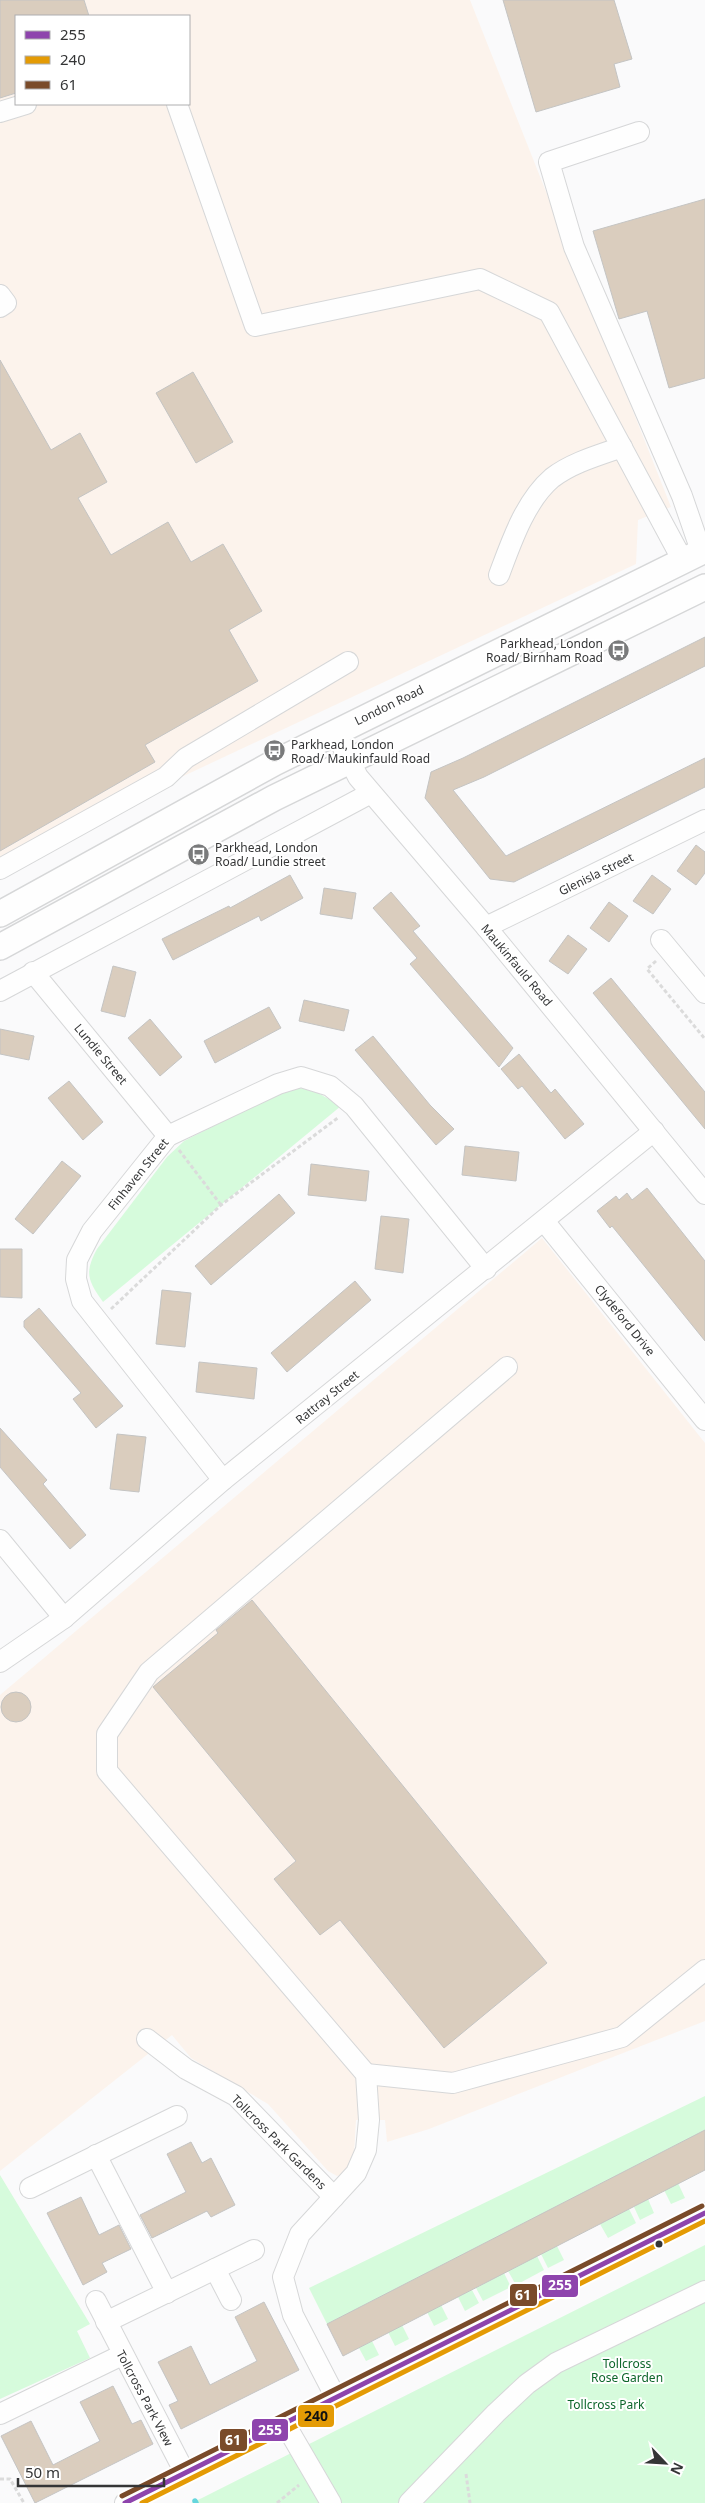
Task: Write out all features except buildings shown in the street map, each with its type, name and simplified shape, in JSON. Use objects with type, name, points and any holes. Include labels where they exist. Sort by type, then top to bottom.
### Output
[{"type":"main road","name":"London Road","points":[[0,914],[274,763],[696,554]]},
{"type":"main road","points":[[0,947],[274,798],[705,587]]},
{"type":"street","points":[[0,112],[23,105]]},
{"type":"street","points":[[177,105],[255,326],[480,279],[549,312],[622,447],[696,554]]},
{"type":"street","points":[[639,132],[549,162],[574,247],[682,496],[696,554]]},
{"type":"street","points":[[0,296],[6,303],[0,307]]},
{"type":"street","points":[[498,575],[528,509],[553,478],[587,460],[622,447]]},
{"type":"street","points":[[0,869],[166,777],[186,758],[348,662]]},
{"type":"street","name":"Maukinfauld Road","points":[[335,732],[358,777],[486,927],[704,1191]]},
{"type":"street","points":[[0,991],[371,792]]},
{"type":"street","name":"Glenisla Street","points":[[486,927],[621,863],[705,820]]},
{"type":"street","points":[[665,945],[705,993]]},
{"type":"street","name":"Lundie Street","points":[[33,972],[168,1136]]},
{"type":"street","name":"Finhaven Street","points":[[223,1480],[82,1301],[76,1279],[77,1260],[92,1230],[168,1136],[278,1084],[301,1077],[330,1086],[354,1106],[486,1269]]},
{"type":"street","name":"Rattray Street","points":[[0,1662],[64,1618],[223,1480],[486,1269],[654,1131]]},
{"type":"street","name":"Clydeford Drive","points":[[544,1221],[705,1420]]},
{"type":"street","points":[[507,1367],[148,1672],[107,1734],[107,1771],[366,2074],[453,2083],[622,2037],[705,1970]]},
{"type":"street","points":[[0,1540],[64,1618]]},
{"type":"street","name":"Tollcross Park Gardens","points":[[147,2039],[186,2069],[236,2096],[334,2197]]},
{"type":"street","name":"Tollcross Park Gardens","points":[[336,2398],[293,2316],[283,2277],[300,2234],[356,2173],[366,2150],[369,2120],[366,2074]]},
{"type":"street","points":[[30,2188],[177,2116]]},
{"type":"street","points":[[96,2155],[167,2292]]},
{"type":"street","points":[[124,2503],[705,2213]]},
{"type":"street","points":[[106,2322],[254,2250]]},
{"type":"street","points":[[215,2269],[231,2300]]},
{"type":"street","points":[[410,2503],[496,2413],[527,2384],[556,2363],[705,2291]]},
{"type":"street","name":"Tollcross Park View","points":[[96,2301],[122,2355],[185,2473]]},
{"type":"street","points":[[0,2414],[122,2355]]},
{"type":"street","points":[[285,2424],[331,2503]]},
{"type":"path","points":[[665,945],[647,969],[705,1039]]},
{"type":"path","points":[[98,1321],[221,1205],[354,1106]]},
{"type":"path","points":[[168,1136],[221,1205]]},
{"type":"path","points":[[277,2503],[314,2475]]},
{"type":"path","points":[[0,2479],[10,2479],[24,2503]]},
{"type":"shaded area","points":[[0,0],[470,0],[671,507],[638,520],[636,564],[0,862]]},
{"type":"shaded area","points":[[542,1238],[705,1443],[705,2021],[429,2129],[387,2142],[385,2120],[356,2120],[354,2154],[346,2174],[337,2176],[328,2171],[268,2104],[191,2058],[172,2035],[0,2171],[0,1695]]},
{"type":"green space","points":[[293,1086],[318,1093],[341,1106],[103,1302],[91,1282],[89,1271],[93,1257],[97,1249],[167,1157],[184,1141]]},
{"type":"green space","points":[[705,2096],[705,2130],[327,2324],[309,2288]]},
{"type":"green space","points":[[0,2175],[90,2324],[77,2331],[90,2358],[0,2399]]},
{"type":"green space","points":[[678,2183],[685,2198],[671,2204],[664,2190]]},
{"type":"green space","points":[[648,2199],[654,2213],[640,2220],[634,2207]]},
{"type":"green space","points":[[629,2209],[636,2223],[608,2238],[600,2224]]},
{"type":"green space","name":"Tollcross Park","points":[[705,2245],[705,2503],[191,2503],[202,2498]]},
{"type":"green space","points":[[557,2246],[564,2260],[548,2268],[541,2254]]},
{"type":"green space","points":[[537,2256],[544,2270],[516,2285],[508,2271]]},
{"type":"green space","points":[[504,2273],[511,2287],[483,2301],[476,2288]]},
{"type":"green space","points":[[472,2290],[479,2303],[465,2311],[458,2297]]},
{"type":"green space","points":[[441,2305],[448,2319],[434,2326],[427,2312]]},
{"type":"green space","points":[[402,2325],[409,2339],[395,2346],[388,2332]]},
{"type":"green space","points":[[372,2341],[379,2355],[366,2361],[359,2348]]},
{"type":"transit line","name":"61","points":[[122,2496],[702,2206]]},
{"type":"transit line","name":"255","points":[[125,2503],[705,2213]]},
{"type":"transit line","name":"240","points":[[142,2503],[705,2221]]},
{"type":"place","name":"Parkhead, London Road/ Birnham Road","points":[[619,650]]},
{"type":"place","name":"Parkhead, London Road/ Maukinfauld Road","points":[[275,751]]},
{"type":"place","name":"Parkhead, London Road/ Lundie street","points":[[199,854]]},
{"type":"park label","name":"Tollcross Rose Garden","points":[[627,2370]]}]
